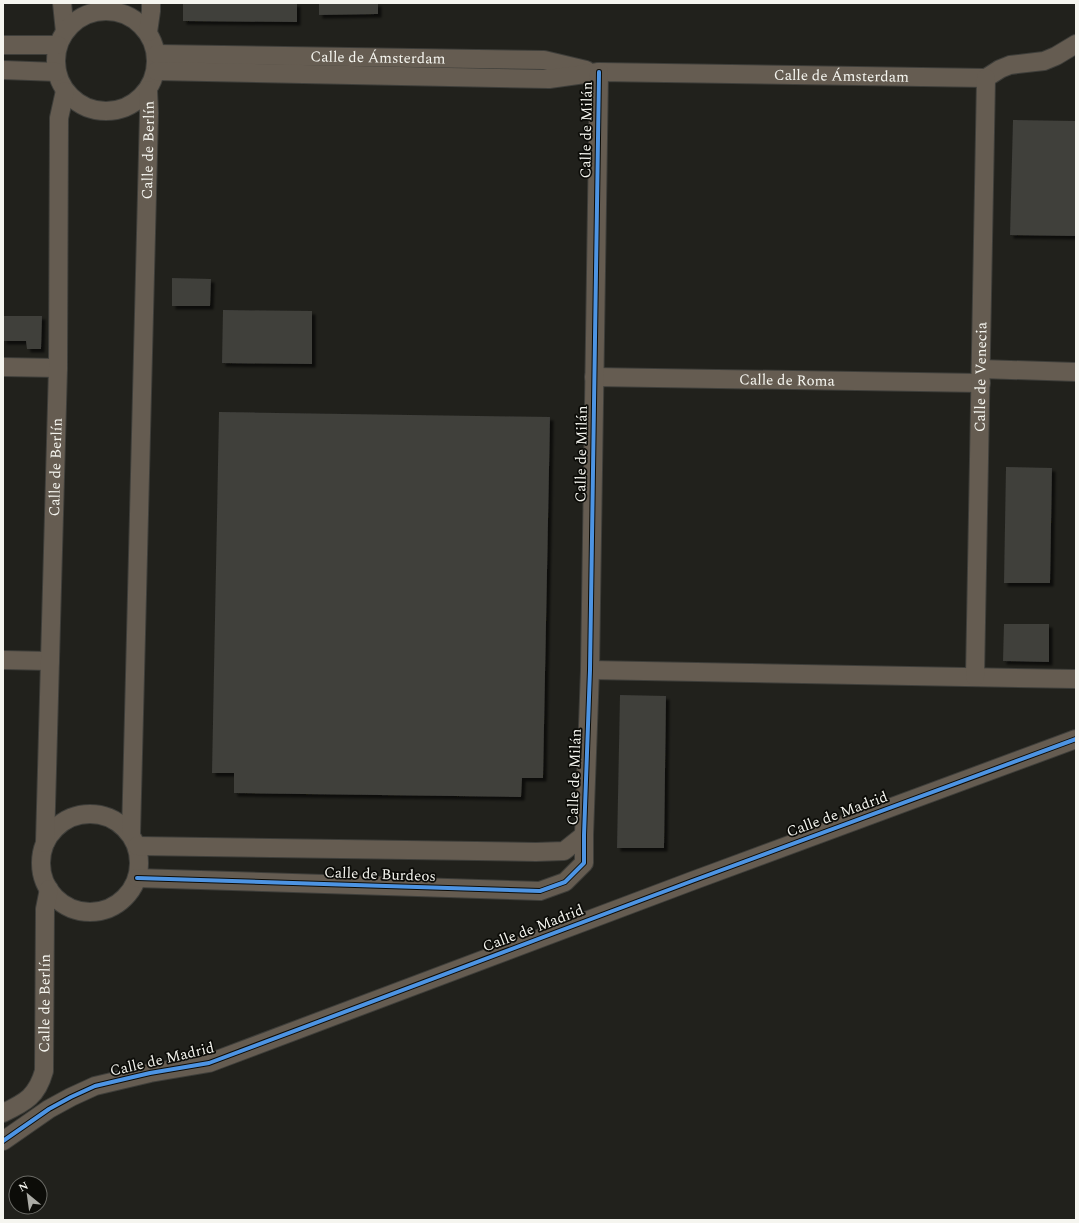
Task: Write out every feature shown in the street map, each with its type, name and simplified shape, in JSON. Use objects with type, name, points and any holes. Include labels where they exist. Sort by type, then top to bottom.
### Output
[{"type":"street","points":[[3,45],[62,39],[76,20],[86,15],[107,11],[123,13],[137,21],[148,32],[154,43],[156,63],[153,81],[148,90],[137,101],[123,109],[107,112],[91,110],[76,102],[65,91],[57,72],[56,59],[62,39],[62,3]]},
{"type":"street","points":[[148,32],[152,3]]},
{"type":"street","points":[[986,78],[1000,69],[1010,65],[1044,61],[1074,50]]},
{"type":"street","name":"Calle de Ámsterdam","points":[[156,63],[549,79],[599,72],[986,78]]},
{"type":"street","points":[[3,70],[57,72]]},
{"type":"street","name":"Calle de Milán","points":[[584,835],[590,670],[599,72]]},
{"type":"street","name":"Calle de Venecia","points":[[975,677],[986,78]]},
{"type":"street","name":"Calle de Berlín","points":[[134,840],[149,113],[148,90]]},
{"type":"street","name":"Calle de Berlín","points":[[45,843],[58,368],[59,118],[65,91]]},
{"type":"street","points":[[3,367],[58,368]]},
{"type":"street","name":"Calle de Roma","points":[[594,377],[981,376],[1076,372]]},
{"type":"street","points":[[3,660],[50,661]]},
{"type":"street","points":[[590,670],[1076,679]]},
{"type":"street","name":"Calle de Madrid","points":[[3,1141],[49,1109],[95,1086],[150,1073],[209,1062],[1076,739]]},
{"type":"street","points":[[93,814],[108,817],[121,824],[134,840],[140,862],[137,878],[130,892],[119,903],[104,910],[89,912],[73,909],[59,901],[49,889],[42,875],[41,859],[45,843],[53,831],[64,821],[78,815],[93,814]]},
{"type":"street","name":"Calle de Burdeos","points":[[134,840],[536,852],[564,851],[584,835]]},
{"type":"street","name":"Calle de Burdeos","points":[[137,878],[540,891],[565,882],[584,863],[584,835]]},
{"type":"street","name":"Calle de Berlín","points":[[10,1110],[30,1098],[40,1083],[44,1071],[45,909],[49,889]]},
{"type":"building","points":[[183,3],[297,3],[297,22],[183,21]]},
{"type":"building","points":[[319,3],[378,3],[378,14],[319,15]]},
{"type":"building","points":[[1013,120],[1076,121],[1076,236],[1010,235]]},
{"type":"building","points":[[172,278],[211,279],[210,306],[172,306]]},
{"type":"building","points":[[223,310],[312,311],[312,364],[222,363]]},
{"type":"building","points":[[3,316],[42,316],[41,349],[27,349],[26,341],[3,341]]},
{"type":"building","points":[[219,412],[550,417],[543,778],[522,778],[521,797],[234,793],[234,773],[212,773]]},
{"type":"building","points":[[1006,467],[1052,468],[1050,583],[1004,583]]},
{"type":"building","points":[[1004,624],[1049,624],[1049,662],[1003,661]]},
{"type":"building","points":[[620,695],[666,696],[664,848],[617,848]]},
{"type":"cycle path","points":[[137,878],[540,891],[565,882],[584,863],[590,670],[599,72]]},
{"type":"cycle path","points":[[3,1141],[49,1109],[95,1086],[150,1073],[209,1063],[692,881],[1076,739]]}]
